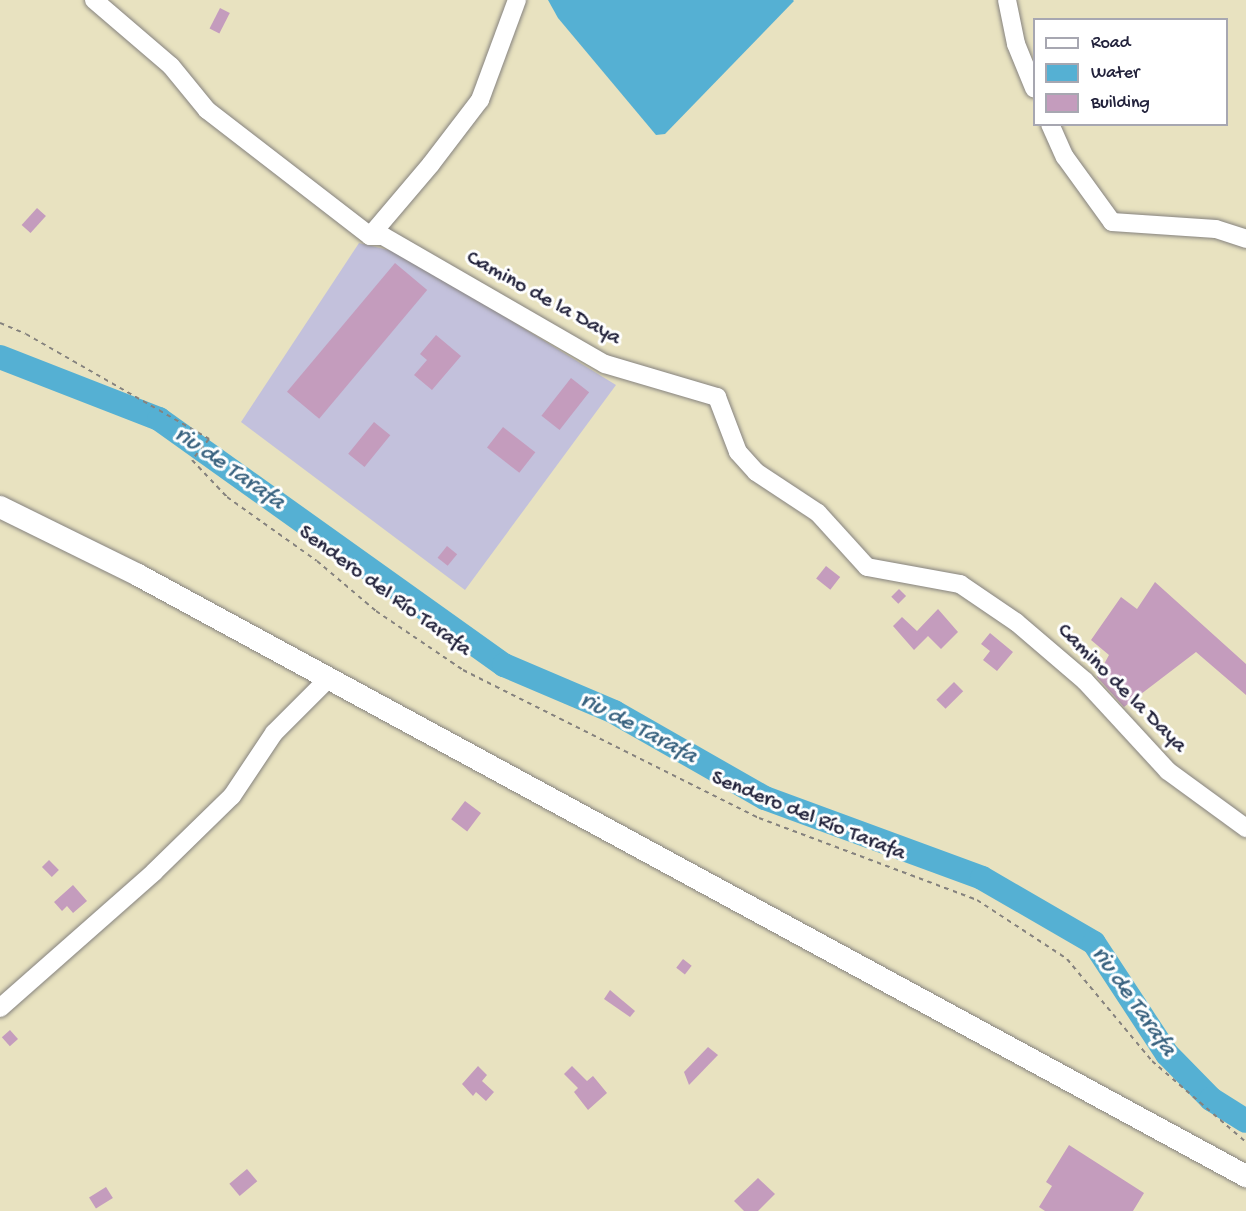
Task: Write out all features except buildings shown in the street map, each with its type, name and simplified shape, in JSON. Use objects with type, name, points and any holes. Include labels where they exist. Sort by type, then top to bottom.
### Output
[{"type":"main road","points":[[0,507],[138,575],[1241,1174]]},
{"type":"street","name":"Camino de la Daya","points":[[94,0],[171,66],[207,110],[370,236],[383,236],[605,364],[717,397],[738,452],[750,466],[818,513],[867,567],[960,584],[1016,622],[1085,681],[1168,771],[1246,828]]},
{"type":"street","points":[[370,236],[431,164],[480,100],[517,0]]},
{"type":"street","points":[[1007,0],[1016,44],[1033,83]]},
{"type":"street","points":[[1051,126],[1065,158],[1112,222],[1216,230],[1246,239]]},
{"type":"street","points":[[0,1008],[154,872],[232,796],[274,733],[328,679]]},
{"type":"path","name":"Sendero del Río Tarafa","points":[[0,323],[27,334],[209,439],[192,460],[227,497],[317,561],[376,611],[464,670],[759,818],[977,900],[1058,952],[1119,1016],[1152,1061],[1246,1142]]},
{"type":"shaded area","points":[[359,243],[401,253],[616,385],[465,590],[241,422]]},
{"type":"water","points":[[548,0],[794,1],[665,134],[656,135],[558,18]]},
{"type":"waterway","name":"riu de Tarafa","points":[[0,357],[159,419],[504,665],[614,712],[765,798],[982,878],[1094,943],[1167,1054],[1211,1099],[1246,1121]]}]
